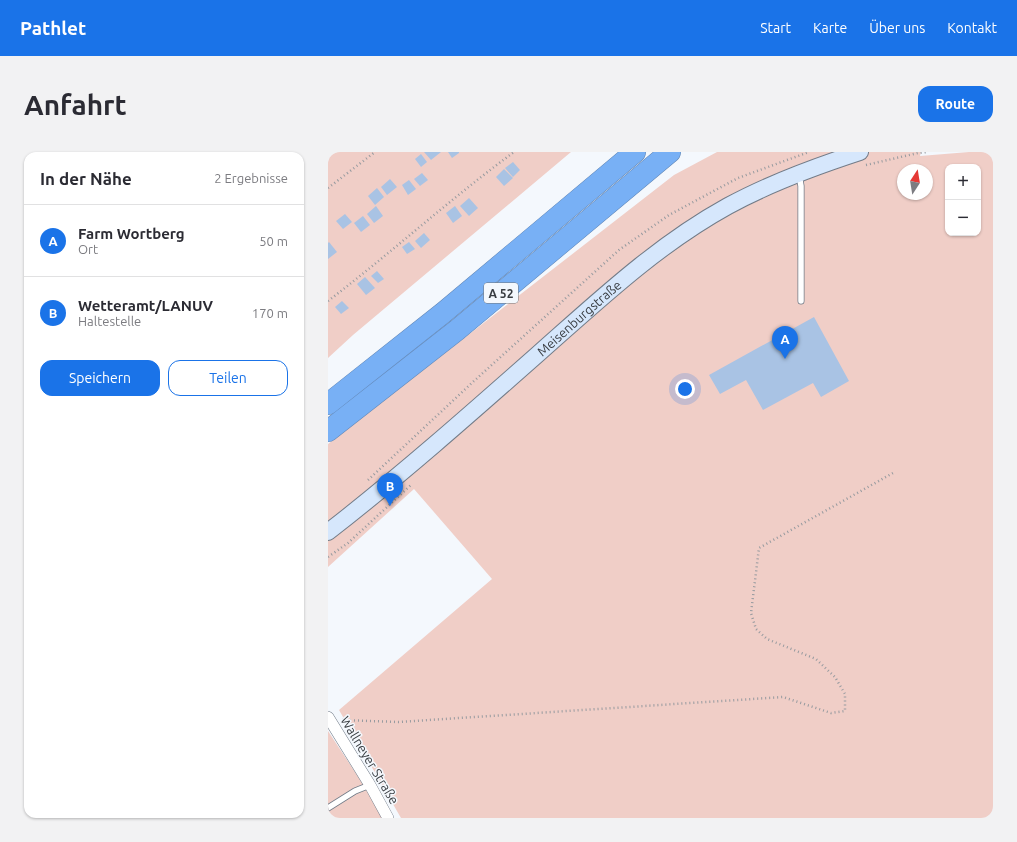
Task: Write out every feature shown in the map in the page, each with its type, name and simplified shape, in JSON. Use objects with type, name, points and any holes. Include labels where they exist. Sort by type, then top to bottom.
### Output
[{"type":"highway","name":"A 52","points":[[328,404],[443,313],[635,152]]},
{"type":"highway","name":"A 52","points":[[328,431],[458,330],[670,152]]},
{"type":"main road","name":"Meisenburgstraße","points":[[328,532],[368,501],[644,262],[682,235],[727,207],[779,181],[799,173],[859,160]]},
{"type":"street","name":"Wallneyer Straße","points":[[329,718],[370,785],[388,818]]},
{"type":"lane","points":[[799,173],[801,186],[801,301]]},
{"type":"lane","points":[[328,808],[355,791],[370,785]]},
{"type":"path","points":[[328,188],[375,152]]},
{"type":"path","points":[[328,301],[361,276],[484,174],[514,152]]},
{"type":"path","points":[[859,160],[927,152]]},
{"type":"path","points":[[329,718],[398,722],[783,697],[831,713],[845,711],[845,694],[835,677],[816,659],[767,639],[756,629],[751,613],[759,548],[893,473]]},
{"type":"path","points":[[328,557],[348,544],[414,483]]},
{"type":"shaded area","points":[[328,152],[571,152],[353,335],[328,358]]},
{"type":"shaded area","points":[[717,152],[921,152],[920,156],[969,152],[993,152],[993,818],[401,818],[339,710],[492,579],[414,489],[328,567],[328,444],[674,175]]},
{"type":"shaded area","points":[[328,731],[382,813],[382,818],[328,818]]},
{"type":"building","points":[[424,152],[441,152],[431,160]]},
{"type":"building","points":[[448,152],[459,152],[459,153],[452,158]]},
{"type":"building","points":[[421,154],[427,162],[421,167],[415,159]]},
{"type":"building","points":[[513,162],[520,170],[513,177],[505,168]]},
{"type":"building","points":[[504,169],[513,178],[504,186],[496,177]]},
{"type":"building","points":[[422,173],[428,180],[420,186],[414,179]]},
{"type":"building","points":[[390,179],[397,187],[387,195],[381,187]]},
{"type":"building","points":[[409,180],[416,189],[408,195],[402,185]]},
{"type":"building","points":[[377,188],[384,197],[375,205],[368,196]]},
{"type":"building","points":[[469,198],[478,208],[469,216],[460,206]]},
{"type":"building","points":[[376,206],[383,216],[374,223],[367,214]]},
{"type":"building","points":[[455,206],[462,216],[453,223],[446,213]]},
{"type":"building","points":[[345,214],[352,222],[343,229],[336,221]]},
{"type":"building","points":[[363,216],[370,225],[361,232],[354,223]]},
{"type":"building","points":[[424,233],[430,240],[421,248],[415,241]]},
{"type":"building","points":[[329,242],[337,252],[328,259],[328,243]]},
{"type":"building","points":[[409,242],[415,249],[407,254],[402,247]]},
{"type":"building","points":[[377,271],[384,279],[378,283],[371,276]]},
{"type":"building","points":[[365,277],[375,288],[366,295],[357,284]]},
{"type":"building","points":[[342,301],[349,308],[341,314],[335,307]]},
{"type":"building","points":[[814,317],[849,381],[821,397],[813,383],[763,410],[746,380],[720,394],[709,375]]},
{"type":"place","name":"Farm Wortberg","points":[[785,359]]},
{"type":"place","name":"Wetteramt/LANUV","points":[[390,506]]}]
